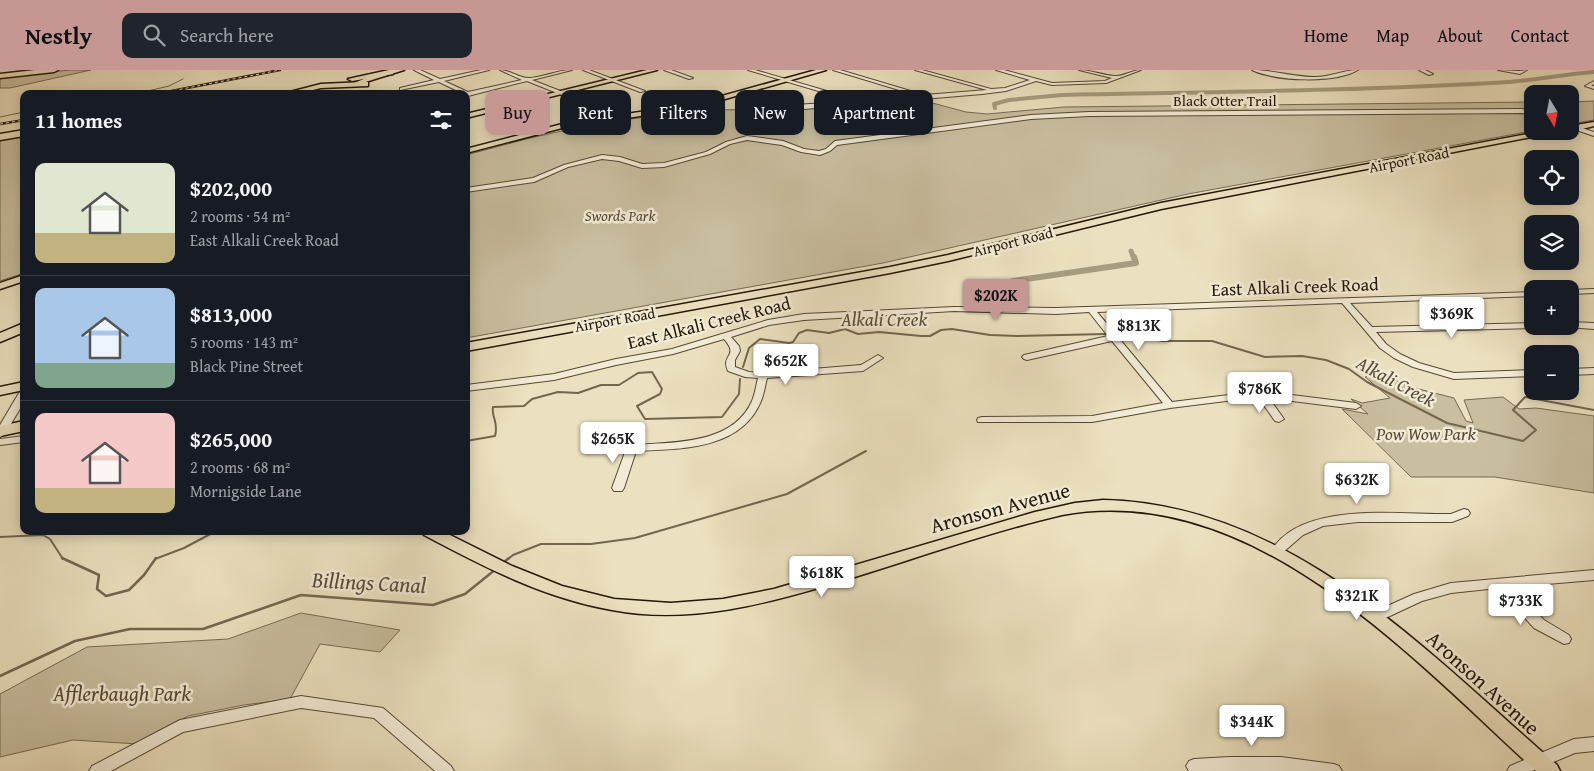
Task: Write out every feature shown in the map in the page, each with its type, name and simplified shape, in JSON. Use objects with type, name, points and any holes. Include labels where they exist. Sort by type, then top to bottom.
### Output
[{"type":"highway","points":[[0,75],[54,70]]},
{"type":"highway","points":[[303,90],[390,72]]},
{"type":"highway","points":[[321,86],[361,83]]},
{"type":"highway","points":[[352,90],[361,83]]},
{"type":"highway","points":[[312,88],[344,86],[347,90]]},
{"type":"highway","points":[[1579,127],[1594,124]]},
{"type":"highway","points":[[0,136],[20,133]]},
{"type":"highway","name":"Airport Road","points":[[470,346],[890,270],[948,258],[1161,206],[1524,137]]},
{"type":"highway","points":[[0,331],[20,322]]},
{"type":"highway","points":[[0,338],[20,329]]},
{"type":"highway","points":[[470,342],[528,335]]},
{"type":"highway","points":[[0,434],[20,427]]},
{"type":"main road","points":[[361,83],[390,72],[403,70]]},
{"type":"main road","points":[[361,83],[403,70]]},
{"type":"main road","points":[[573,90],[654,70]]},
{"type":"main road","points":[[751,90],[823,70]]},
{"type":"main road","points":[[470,115],[560,93]]},
{"type":"main road","points":[[631,116],[676,110],[735,95]]},
{"type":"main road","points":[[470,150],[560,127]]},
{"type":"main road","points":[[0,284],[20,278]]},
{"type":"main road","points":[[0,390],[20,387]]},
{"type":"main road","name":"Aronson Avenue","points":[[436,535],[490,564],[556,592],[588,601],[664,609],[727,605],[753,601],[1038,516],[1090,506],[1140,508],[1187,516],[1241,534],[1277,551],[1331,583],[1377,617],[1544,766]]},
{"type":"street","points":[[416,70],[458,90]]},
{"type":"street","points":[[402,89],[487,70]]},
{"type":"street","points":[[502,70],[560,93]]},
{"type":"street","points":[[470,93],[570,70]]},
{"type":"street","points":[[585,70],[641,91]]},
{"type":"street","points":[[666,70],[691,78]]},
{"type":"street","points":[[750,70],[819,90]]},
{"type":"street","points":[[835,70],[907,90]]},
{"type":"street","points":[[917,70],[995,91]]},
{"type":"street","points":[[998,70],[1052,84],[1106,82],[1138,70]]},
{"type":"street","points":[[1081,70],[1117,78]]},
{"type":"street","points":[[1254,70],[1300,79],[1341,76],[1356,70]]},
{"type":"street","points":[[1273,74],[1282,70]]},
{"type":"street","points":[[1422,70],[1431,74]]},
{"type":"street","points":[[1500,70],[1520,74],[1525,70]]},
{"type":"street","points":[[933,96],[995,91],[1035,80]]},
{"type":"street","points":[[1594,82],[1587,86],[1594,88]]},
{"type":"street","name":"Black Otter Trail","points":[[470,189],[534,180],[566,166],[602,157],[620,159],[642,166],[657,166],[711,152],[728,143],[747,138],[783,143],[803,151],[820,153],[825,152],[835,143],[1031,118],[1089,114],[1524,112]]},
{"type":"street","points":[[1579,130],[1594,134]]},
{"type":"street","points":[[1579,292],[1594,291]]},
{"type":"street","name":"East Alkali Creek Road","points":[[470,388],[554,377],[673,351],[768,323],[804,317],[954,309],[1092,310],[1524,294]]},
{"type":"street","points":[[1344,302],[1371,330],[1383,346],[1396,356],[1416,366],[1454,376],[1524,373]]},
{"type":"street","points":[[1092,310],[1113,338],[1170,405]]},
{"type":"street","points":[[1371,330],[1524,325]]},
{"type":"street","points":[[1579,325],[1594,326]]},
{"type":"street","points":[[726,336],[735,346],[736,350],[730,364],[732,370],[748,375],[763,376],[863,368],[878,358]]},
{"type":"street","points":[[1027,357],[1113,338]]},
{"type":"street","points":[[1579,372],[1594,371]]},
{"type":"street","points":[[620,448],[705,442],[733,432],[753,406],[762,385],[763,376]]},
{"type":"street","points":[[1261,394],[1279,419]]},
{"type":"street","points":[[982,420],[1092,419],[1170,405],[1261,394],[1356,406]]},
{"type":"street","points":[[20,400],[0,434],[20,438]]},
{"type":"street","points":[[618,488],[632,448]]},
{"type":"street","points":[[1277,551],[1298,532],[1326,522],[1356,519],[1447,518],[1464,513]]},
{"type":"street","points":[[1377,617],[1418,597],[1451,588],[1594,575]]},
{"type":"street","points":[[1501,583],[1530,616],[1564,640]]},
{"type":"street","points":[[97,771],[180,726],[301,702],[378,712],[446,771]]},
{"type":"street","points":[[1515,771],[1544,766],[1574,746],[1594,744]]},
{"type":"street","points":[[1194,766],[1258,762],[1334,771]]},
{"type":"green space","points":[[70,70],[91,70],[10,88],[0,88],[0,77]]},
{"type":"green space","points":[[1594,101],[1594,120],[1579,122],[1579,102]]},
{"type":"green space","name":"Swords Park","points":[[1524,102],[1524,132],[1188,194],[883,263],[470,337],[470,154],[560,131],[560,135],[631,135],[631,119],[641,118],[641,135],[725,135],[725,110],[735,110],[735,135],[804,135],[804,108],[814,107],[814,135],[933,135],[933,103],[966,112],[987,114],[1064,107]]},
{"type":"green space","points":[[20,135],[20,274],[0,281],[0,138]]},
{"type":"green space","name":"Pow Wow Park","points":[[1375,372],[1411,387],[1454,398],[1466,421],[1473,423],[1464,400],[1503,397],[1519,409],[1536,408],[1594,416],[1594,493],[1495,477],[1411,477],[1342,409],[1368,414],[1351,399],[1362,403],[1390,398],[1365,377]]},
{"type":"green space","name":"Afflerbaugh Park","points":[[301,613],[400,630],[380,652],[320,644],[290,699],[244,705],[188,716],[138,744],[73,740],[0,757],[0,694],[87,647],[228,639]]},
{"type":"waterway","name":"Billings Canal","points":[[995,108],[994,104],[1009,100],[1062,95],[1285,91],[1452,85],[1519,81],[1594,72]]},
{"type":"waterway","points":[[152,90],[169,86],[183,79]]},
{"type":"waterway","points":[[0,117],[20,113]]},
{"type":"waterway","name":"Billings Canal","points":[[1131,251],[1134,259]]},
{"type":"waterway","name":"Billings Canal","points":[[996,290],[1013,281],[1136,263],[1134,257]]},
{"type":"waterway","name":"Alkali Creek","points":[[743,367],[749,348],[760,339],[789,343],[793,342],[799,333],[807,330],[829,333],[845,329],[858,334],[879,332],[921,336],[930,336],[941,330],[952,329],[990,335],[1017,336],[1106,334]]},
{"type":"waterway","name":"Alkali Creek","points":[[1122,334],[1163,341],[1212,341],[1265,357],[1302,356],[1326,360],[1349,369],[1367,382],[1447,423],[1523,441],[1536,430],[1513,410],[1525,397],[1594,410]]},
{"type":"waterway","name":"Alkali Creek","points":[[470,440],[495,436],[496,427],[493,407],[524,406],[532,399],[558,392],[578,393],[601,385],[619,385],[638,373],[652,372],[662,389],[660,394],[637,406],[645,419],[722,417],[739,394],[740,379]]},
{"type":"waterway","name":"Billings Canal","points":[[508,559],[513,555],[541,544],[591,544],[635,538],[787,494],[866,451]]},
{"type":"waterway","name":"Alkali Creek","points":[[0,537],[43,535],[50,539],[62,558]]},
{"type":"waterway","name":"Alkali Creek","points":[[155,559],[184,548],[208,535]]},
{"type":"waterway","name":"Alkali Creek","points":[[62,558],[99,575],[97,589],[106,596],[129,590],[144,575],[155,559]]},
{"type":"waterway","name":"Billings Canal","points":[[503,563],[509,558]]},
{"type":"waterway","name":"Billings Canal","points":[[0,676],[75,641],[130,629],[203,629],[301,595],[433,605],[465,594],[496,569]]},
{"type":"railway","points":[[177,90],[280,70]]},
{"type":"railway","points":[[0,124],[20,121]]}]
